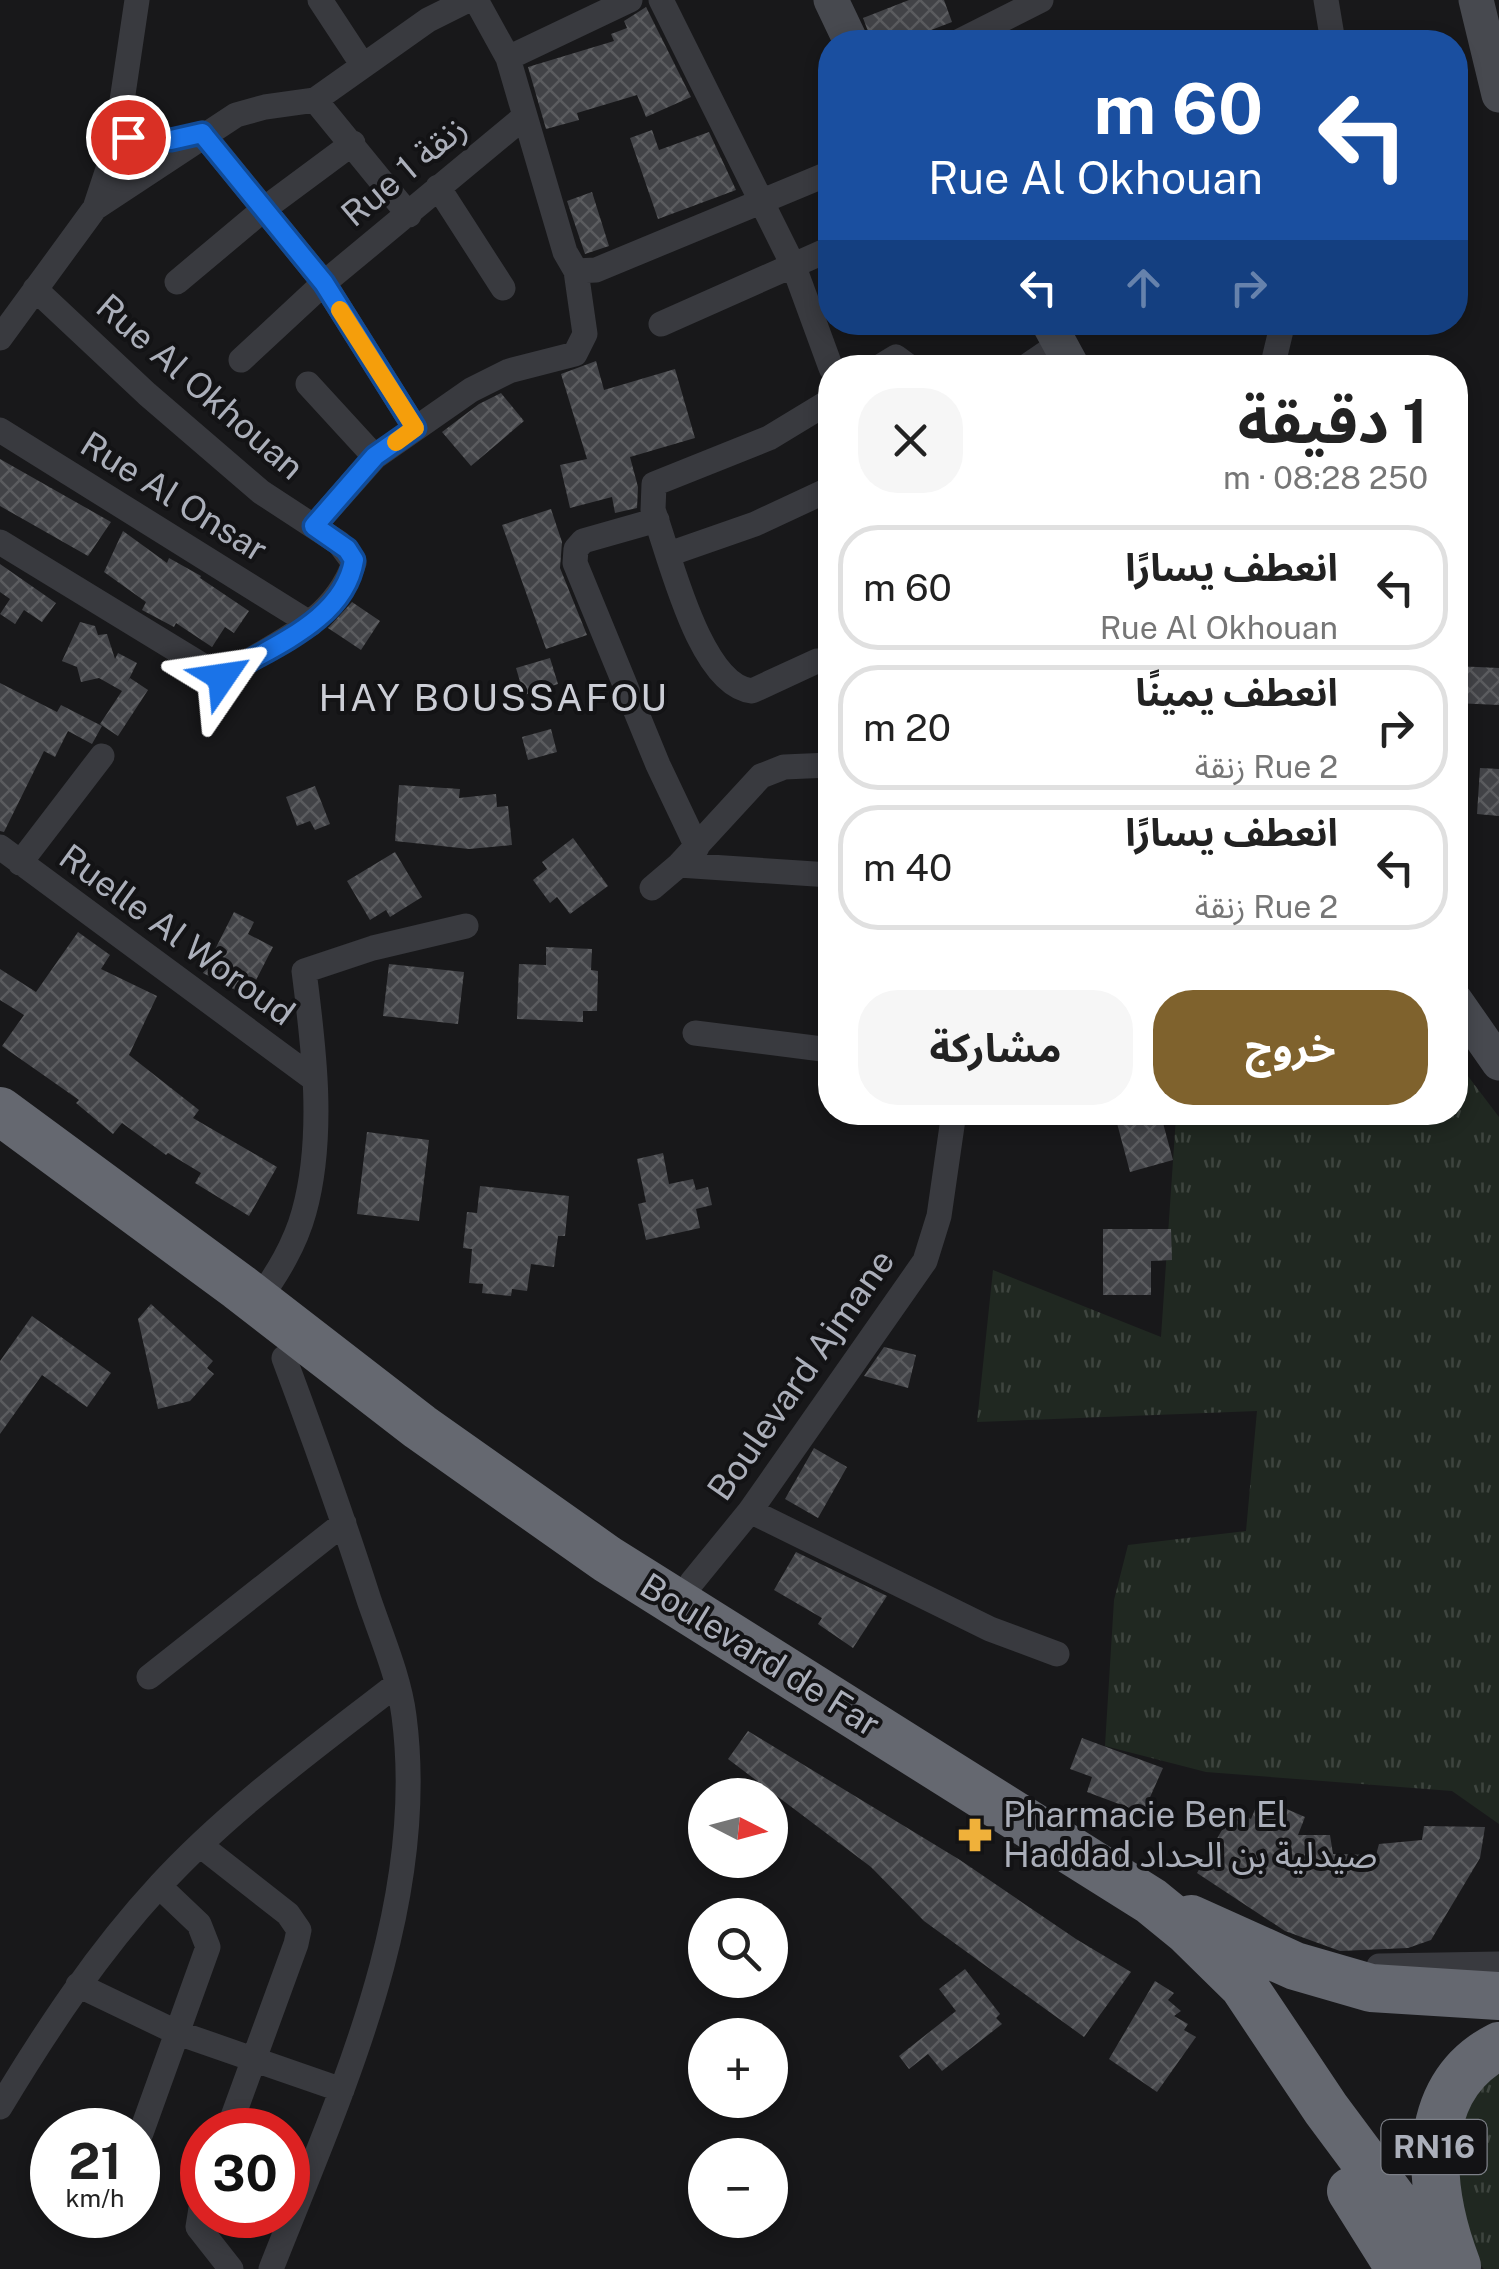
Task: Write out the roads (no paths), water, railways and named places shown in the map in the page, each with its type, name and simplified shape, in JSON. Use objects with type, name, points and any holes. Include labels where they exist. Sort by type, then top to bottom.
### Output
[{"type":"highway","name":"Boulevard de Far","points":[[0,1111],[420,1427],[608,1559],[1151,1901],[1243,1985],[1326,2108],[1445,2268]]},
{"type":"highway","name":"Boulevard de Far","points":[[0,1145],[506,1521],[692,1642],[977,1818],[1157,1940],[1235,2019],[1278,2077],[1400,2269]]},
{"type":"highway","points":[[1151,1901],[1295,1966],[1371,1988],[1499,1996]]},
{"type":"highway","name":"RN16","points":[[1458,2269],[1442,2228],[1434,2180],[1434,2142],[1446,2101],[1468,2069],[1499,2046]]},
{"type":"street","points":[[0,338],[95,208],[118,133],[136,0]]},
{"type":"street","points":[[320,0],[362,64]]},
{"type":"street","points":[[95,208],[246,111],[315,100],[423,10],[472,0],[508,58],[570,261],[585,334],[576,354],[494,377],[375,456],[314,526]]},
{"type":"street","points":[[508,58],[630,0]]},
{"type":"street","points":[[661,0],[794,267],[818,331]]},
{"type":"street","points":[[831,0],[845,30]]},
{"type":"street","points":[[982,30],[1041,0]]},
{"type":"street","points":[[1326,0],[1328,30]]},
{"type":"street","points":[[1476,0],[1499,96]]},
{"type":"street","points":[[315,100],[409,215]]},
{"type":"street","name":"Rue 1 زنقة","points":[[241,360],[324,283],[524,117]]},
{"type":"street","points":[[118,133],[137,139],[171,140],[208,132]]},
{"type":"street","points":[[208,132],[324,283],[415,428]]},
{"type":"street","points":[[178,282],[264,209],[353,143]]},
{"type":"street","points":[[570,261],[596,270],[818,178]]},
{"type":"street","points":[[438,187],[503,288]]},
{"type":"street","points":[[662,324],[818,255]]},
{"type":"street","name":"Rue Al Okhouan","points":[[34,289],[261,492],[352,556],[354,563],[337,598],[311,624]]},
{"type":"street","points":[[308,384],[375,456]]},
{"type":"street","points":[[818,408],[770,438],[654,484],[652,500],[689,619],[714,663],[736,686],[756,691],[818,661]]},
{"type":"street","name":"Rue Al Onsar","points":[[0,430],[311,624]]},
{"type":"street","points":[[668,554],[755,524],[818,495]]},
{"type":"street","points":[[657,520],[583,541],[576,549],[575,563],[658,764],[688,856]]},
{"type":"street","points":[[0,542],[222,677],[311,624]]},
{"type":"street","points":[[10,855],[102,756]]},
{"type":"street","points":[[652,888],[688,856],[761,776],[784,767],[818,766]]},
{"type":"street","name":"Ruelle Al Woroud","points":[[10,855],[314,1078]]},
{"type":"street","points":[[688,856],[818,874]]},
{"type":"street","points":[[257,1302],[288,1253],[304,1211],[312,1152],[314,1078],[304,971],[373,948],[466,926]]},
{"type":"street","points":[[1468,1018],[1499,1062]]},
{"type":"street","points":[[695,1033],[818,1048]]},
{"type":"street","name":"Boulevard Ajmane","points":[[680,1603],[692,1582],[750,1511],[925,1261],[938,1216],[952,1125]]},
{"type":"street","points":[[271,2269],[342,2090],[378,1983],[400,1884],[408,1765],[397,1684],[284,1358]]},
{"type":"street","points":[[750,1511],[990,1629],[1057,1654]]},
{"type":"street","points":[[150,1677],[344,1523]]},
{"type":"street","points":[[0,2107],[78,1986],[159,1886],[286,1770],[397,1684]]},
{"type":"street","points":[[200,1846],[298,1926],[296,1944],[236,2108]]},
{"type":"street","points":[[150,2108],[208,1942],[199,1924],[159,1886]]},
{"type":"street","points":[[1228,1935],[1336,1962],[1407,1967],[1499,1964]]},
{"type":"street","points":[[78,1986],[178,2033],[342,2090]]},
{"type":"street","points":[[207,2238],[232,2269]]},
{"type":"place","name":"Pharmacie Ben El Haddad صيدلية بن الحداد","points":[[975,1835]]},
{"type":"district","name":"HAY BOUSSAFOU","points":[[494,698]]}]
